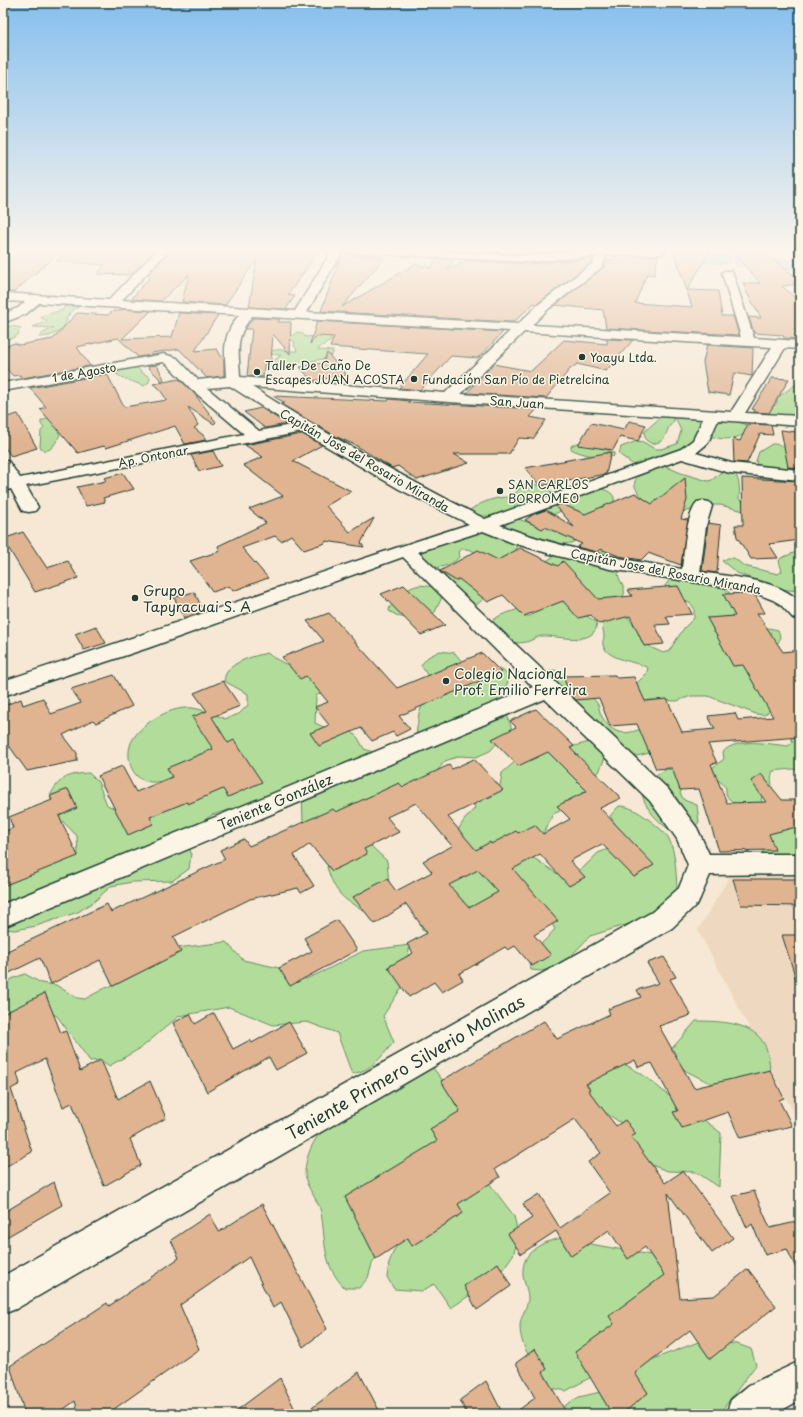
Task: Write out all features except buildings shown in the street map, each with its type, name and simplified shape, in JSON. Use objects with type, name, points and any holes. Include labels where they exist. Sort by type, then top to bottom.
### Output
[{"type":"street","points":[[3,319],[15,314]]},
{"type":"street","points":[[233,381],[232,341],[236,327],[246,314]]},
{"type":"street","points":[[284,314],[800,345]]},
{"type":"street","points":[[449,398],[536,314]]},
{"type":"street","points":[[741,314],[749,342]]},
{"type":"street","points":[[736,416],[781,344]]},
{"type":"street","name":"1 de Agosto","points":[[3,387],[164,358],[172,361],[195,385]]},
{"type":"street","name":"San Juan","points":[[195,385],[233,381],[449,398],[800,421]]},
{"type":"street","name":"Capitán Jose del Rosario Miranda","points":[[233,381],[304,427],[405,485],[484,525],[519,539],[610,563],[754,586],[770,591],[787,600],[800,614]]},
{"type":"street","points":[[195,385],[254,435]]},
{"type":"street","points":[[3,689],[141,643],[406,550],[484,525],[687,452],[700,443],[713,415]]},
{"type":"street","name":"Ap. Ontonar","points":[[10,485],[254,435],[304,427]]},
{"type":"street","points":[[681,454],[730,468],[800,475]]},
{"type":"street","points":[[3,465],[10,485],[29,507]]},
{"type":"street","points":[[690,576],[697,526],[703,506]]},
{"type":"street","points":[[406,550],[659,795],[688,834],[701,865],[800,864]]},
{"type":"street","name":"Teniente González","points":[[3,916],[548,689]]},
{"type":"street","name":"Teniente Primero Silverio Molinas","points":[[3,1296],[662,920],[689,896],[701,865]]},
{"type":"street","points":[[745,1414],[763,1398],[800,1380]]},
{"type":"shaded area","points":[[730,876],[800,876],[800,1125],[698,930]]},
{"type":"green space","points":[[48,314],[70,314],[66,318],[67,320],[61,331],[49,336],[39,337],[43,333],[54,328],[33,327],[48,321],[41,318],[41,316]]},
{"type":"green space","points":[[11,326],[21,328],[18,332],[19,334],[13,338],[3,339],[3,328]]},
{"type":"green space","points":[[297,332],[302,333],[305,337],[330,335],[331,341],[320,347],[318,350],[333,351],[333,354],[324,359],[297,363],[280,371],[275,371],[270,368],[270,364],[281,355],[266,354],[274,350],[297,351],[294,346],[295,342],[289,338]]},
{"type":"green space","points":[[135,365],[141,372],[150,377],[149,382],[144,386],[123,378],[111,371]]},
{"type":"green space","points":[[800,383],[800,424],[767,415],[777,403],[777,398]]},
{"type":"green space","points":[[663,415],[673,416],[674,421],[668,428],[663,439],[652,444],[646,440],[644,432]]},
{"type":"green space","points":[[51,417],[67,430],[58,431],[60,435],[51,448],[45,451],[40,447],[41,431],[44,428],[41,421]]},
{"type":"green space","points":[[678,417],[699,419],[700,431],[698,439],[665,463],[665,466],[681,473],[708,481],[712,480],[720,473],[732,470],[737,476],[738,480],[739,499],[747,505],[744,511],[720,505],[713,505],[665,516],[637,491],[635,481],[640,474],[640,470],[619,454],[621,447],[637,441],[643,442],[655,449],[661,449],[677,444],[681,431],[676,419]]},
{"type":"green space","points":[[733,420],[747,425],[749,428],[742,435],[737,437],[721,439],[711,436],[715,424],[718,422]]},
{"type":"green space","points":[[577,443],[607,450],[614,453],[614,456],[592,456],[571,449],[571,446]]},
{"type":"green space","points":[[772,444],[785,448],[795,477],[792,486],[800,495],[800,591],[777,589],[737,573],[722,561],[728,558],[734,558],[744,566],[778,574],[782,571],[779,561],[781,558],[796,552],[799,542],[798,535],[761,480],[756,461],[759,452]]},
{"type":"green space","points":[[528,484],[542,486],[554,495],[599,488],[605,490],[612,494],[614,502],[633,521],[561,511],[546,518],[540,519],[522,514],[517,516],[518,519],[536,525],[556,529],[575,541],[561,544],[539,540],[517,533],[503,526],[495,516],[476,516],[469,514],[470,510],[480,504],[495,499],[511,497],[520,488]]},
{"type":"green space","points":[[467,527],[513,537],[517,548],[511,555],[498,560],[484,558],[471,550],[461,549],[458,552],[459,557],[457,559],[448,565],[440,567],[428,565],[420,558],[422,551],[426,547]]},
{"type":"green space","points":[[594,548],[616,554],[638,564],[621,570],[618,573],[624,595],[618,599],[601,601],[555,595],[597,623],[595,631],[583,638],[543,636],[523,643],[501,641],[490,622],[501,615],[519,609],[524,616],[530,616],[535,613],[532,604],[543,563],[556,555],[583,552]]},
{"type":"green space","points":[[435,570],[451,577],[469,574],[486,594],[482,601],[471,607],[463,608]]},
{"type":"green space","points":[[671,578],[720,583],[735,599],[735,612],[728,619],[713,627],[713,632],[721,633],[762,628],[778,630],[780,639],[773,647],[770,711],[764,715],[756,714],[708,696],[691,696],[677,701],[643,701],[634,686],[646,674],[648,668],[622,660],[610,654],[603,644],[604,636],[602,623],[603,621],[622,614],[628,617],[650,647],[663,653],[669,651],[684,628],[694,618],[694,608],[691,604],[666,590],[665,586]]},
{"type":"green space","points":[[420,585],[434,587],[443,595],[435,612],[429,617],[409,619],[398,616],[389,611],[391,606],[404,593],[409,589]]},
{"type":"green space","points":[[440,651],[455,653],[470,672],[500,668],[510,677],[501,698],[512,729],[490,751],[476,757],[460,756],[445,761],[434,775],[419,783],[403,787],[383,796],[347,807],[335,819],[303,823],[302,793],[285,788],[248,804],[212,815],[197,825],[187,840],[191,853],[189,869],[172,881],[132,882],[111,886],[96,900],[78,912],[36,926],[15,930],[3,929],[3,875],[78,856],[77,836],[55,813],[50,796],[57,785],[65,778],[70,776],[89,773],[98,782],[107,805],[122,812],[217,754],[201,754],[171,777],[158,782],[150,782],[143,780],[133,771],[130,764],[129,749],[135,736],[146,725],[161,715],[177,709],[193,708],[225,719],[239,714],[248,705],[248,694],[224,681],[226,673],[235,664],[267,653],[300,671],[327,688],[316,696],[315,723],[328,729],[351,731],[358,738],[364,749],[379,754],[416,736],[419,713],[432,683],[421,665],[428,657]]},
{"type":"green space","points":[[553,670],[565,675],[595,700],[600,714],[608,725],[614,730],[627,733],[641,729],[656,722],[657,751],[631,757],[611,758],[604,760],[599,772],[592,776],[570,751],[574,746],[590,742],[541,697],[541,676]]},
{"type":"green space","points":[[800,721],[800,770],[792,769],[773,771],[771,777],[772,789],[763,794],[761,800],[774,814],[800,831],[800,863],[764,854],[738,805],[726,794],[726,788],[721,782],[713,778],[683,787],[680,793],[684,800],[697,805],[699,822],[695,827],[679,835],[665,827],[647,807],[641,791],[641,783],[667,769],[689,771],[712,768],[724,759],[723,752],[736,744],[763,743],[788,746],[793,742],[790,736]]},
{"type":"green space","points":[[546,743],[587,791],[578,803],[553,814],[543,834],[491,844],[479,852],[455,846],[457,834],[461,825],[475,808],[473,801],[491,797],[500,786],[502,773],[518,759]]},
{"type":"green space","points":[[619,806],[630,808],[647,818],[668,837],[671,843],[676,866],[677,898],[664,913],[590,936],[570,957],[552,968],[541,971],[531,970],[529,960],[531,953],[555,929],[535,897],[468,907],[428,933],[422,930],[419,921],[435,890],[516,851],[534,858],[556,873],[575,872],[583,868],[598,853],[613,847],[618,829],[610,816]]},
{"type":"green space","points":[[370,845],[387,861],[389,884],[377,897],[362,909],[339,893],[332,882],[327,867],[335,851]]},
{"type":"green space","points":[[226,942],[243,960],[279,968],[296,977],[306,979],[363,951],[410,945],[402,987],[383,1016],[394,1042],[371,1066],[365,1070],[352,1074],[337,1033],[307,1022],[273,1025],[229,1007],[179,1016],[141,1048],[109,1066],[101,1060],[90,1061],[57,1016],[49,1012],[3,1028],[3,984],[14,978],[25,974],[41,983],[56,985],[77,998],[85,999],[154,965],[177,948]]},
{"type":"green space","points":[[696,1021],[712,1021],[740,1026],[751,1031],[760,1038],[766,1049],[769,1063],[769,1081],[750,1090],[710,1083],[686,1071],[668,1053]]},
{"type":"green space","points":[[615,1061],[624,1064],[641,1074],[678,1103],[706,1121],[721,1133],[719,1187],[696,1172],[668,1171],[654,1166],[635,1149],[627,1127],[606,1113],[584,1091],[589,1082]]},
{"type":"green space","points":[[430,1064],[451,1091],[454,1102],[461,1113],[372,1264],[368,1278],[359,1288],[345,1288],[332,1271],[326,1253],[321,1212],[309,1188],[305,1173],[308,1154],[321,1131],[328,1124],[402,1082]]},
{"type":"green space","points":[[489,1183],[514,1216],[517,1229],[517,1243],[513,1255],[498,1276],[451,1308],[434,1284],[422,1291],[394,1289],[387,1277],[389,1263],[394,1250],[403,1238],[466,1191]]},
{"type":"green space","points":[[572,1237],[585,1243],[651,1255],[666,1274],[593,1376],[566,1391],[551,1387],[535,1366],[524,1347],[520,1322],[528,1300],[523,1270],[528,1255],[534,1249],[548,1242],[556,1239]]},
{"type":"green space","points":[[701,1341],[737,1344],[751,1349],[756,1365],[719,1414],[558,1414],[567,1404],[579,1397],[609,1390],[648,1361]]},
{"type":"place","name":"Yoayu Ltda.","points":[[582,357]]},
{"type":"place","name":"Taller De Caño De Escapes JUAN ACOSTA","points":[[257,372]]},
{"type":"place","name":"Fundación San Pío de Pietrelcina","points":[[414,379]]},
{"type":"place","name":"SAN CARLOS BORROMEO","points":[[500,491]]},
{"type":"place","name":"Grupo Tapyracuai S. A","points":[[135,598]]},
{"type":"place","name":"Colegio Nacional Prof. Emilio Ferreira","points":[[446,681]]}]
